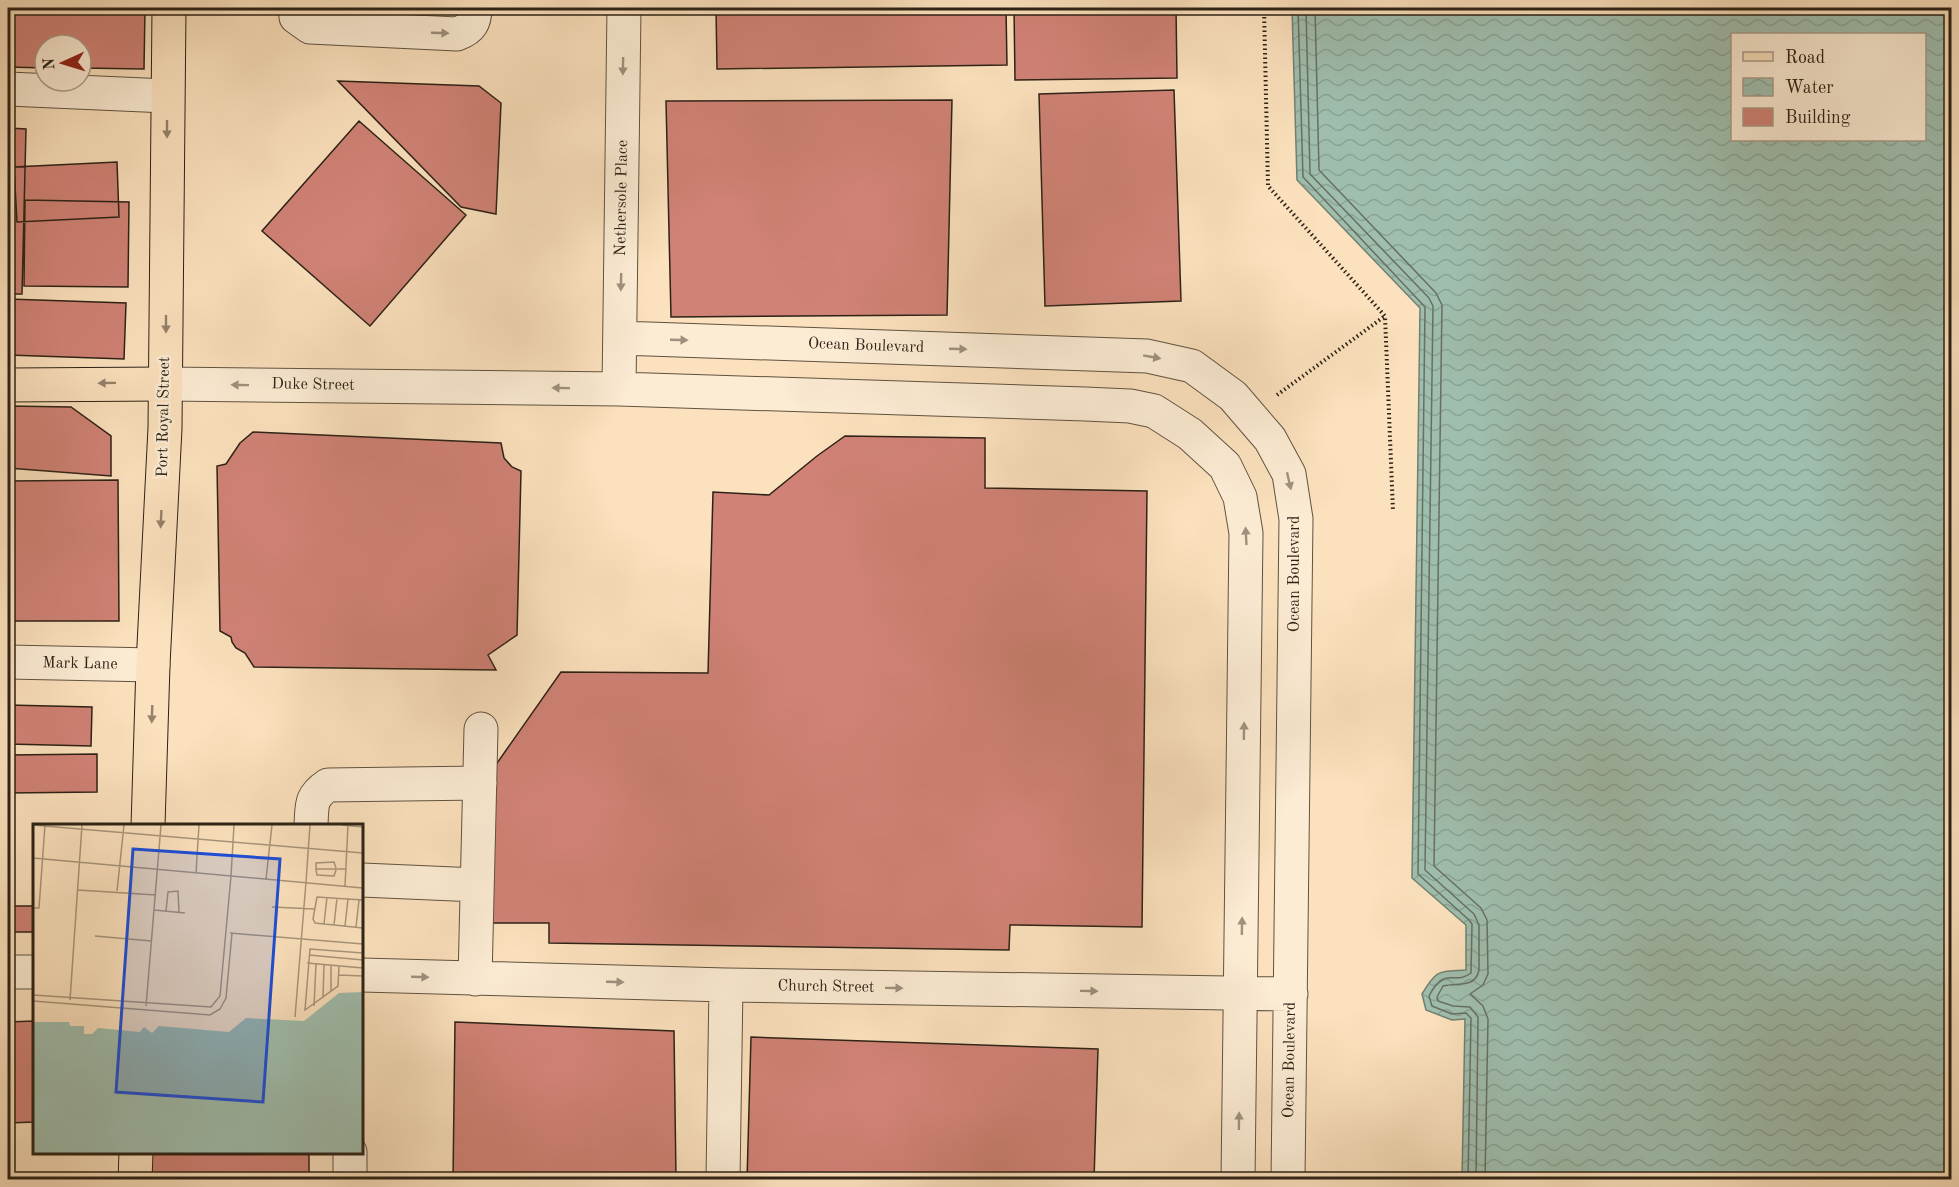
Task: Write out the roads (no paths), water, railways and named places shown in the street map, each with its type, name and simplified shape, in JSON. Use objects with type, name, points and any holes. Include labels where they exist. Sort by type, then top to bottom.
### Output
[{"type":"main road","name":"Port Royal Street","points":[[148,824],[166,384],[169,8]]},
{"type":"main road","name":"Duke Street","points":[[8,385],[166,384]]},
{"type":"main road","points":[[135,1179],[136,1154]]},
{"type":"street","points":[[295,8],[296,17],[310,27],[386,19],[457,34],[467,30],[475,20],[476,8]]},
{"type":"street","name":"Nethersole Place","points":[[619,389],[624,8]]},
{"type":"street","points":[[8,89],[167,96]]},
{"type":"street","name":"Ocean Boulevard","points":[[620,338],[1147,356],[1192,366],[1233,396],[1270,439],[1289,474],[1296,519],[1288,1179]]},
{"type":"street","name":"Duke Street","points":[[166,384],[619,389]]},
{"type":"street","points":[[619,389],[1130,406],[1154,411],[1190,434],[1225,466],[1240,497],[1246,533],[1238,1179]]},
{"type":"street","name":"Mark Lane","points":[[8,662],[153,665]]},
{"type":"street","points":[[475,979],[481,729]]},
{"type":"street","points":[[311,824],[312,803],[318,792],[328,785],[480,783]]},
{"type":"street","points":[[363,880],[477,885]]},
{"type":"street","points":[[8,972],[33,972]]},
{"type":"street","name":"Church Street","points":[[363,975],[726,985],[1291,994]]},
{"type":"street","points":[[723,1179],[726,985]]},
{"type":"street","points":[[350,1154],[350,1179]]},
{"type":"water","points":[[1292,8],[1951,8],[1951,1179],[1462,1179],[1465,1019],[1452,1020],[1426,1010],[1422,994],[1431,980],[1439,973],[1466,970],[1466,925],[1412,878],[1420,308],[1297,180]]}]
